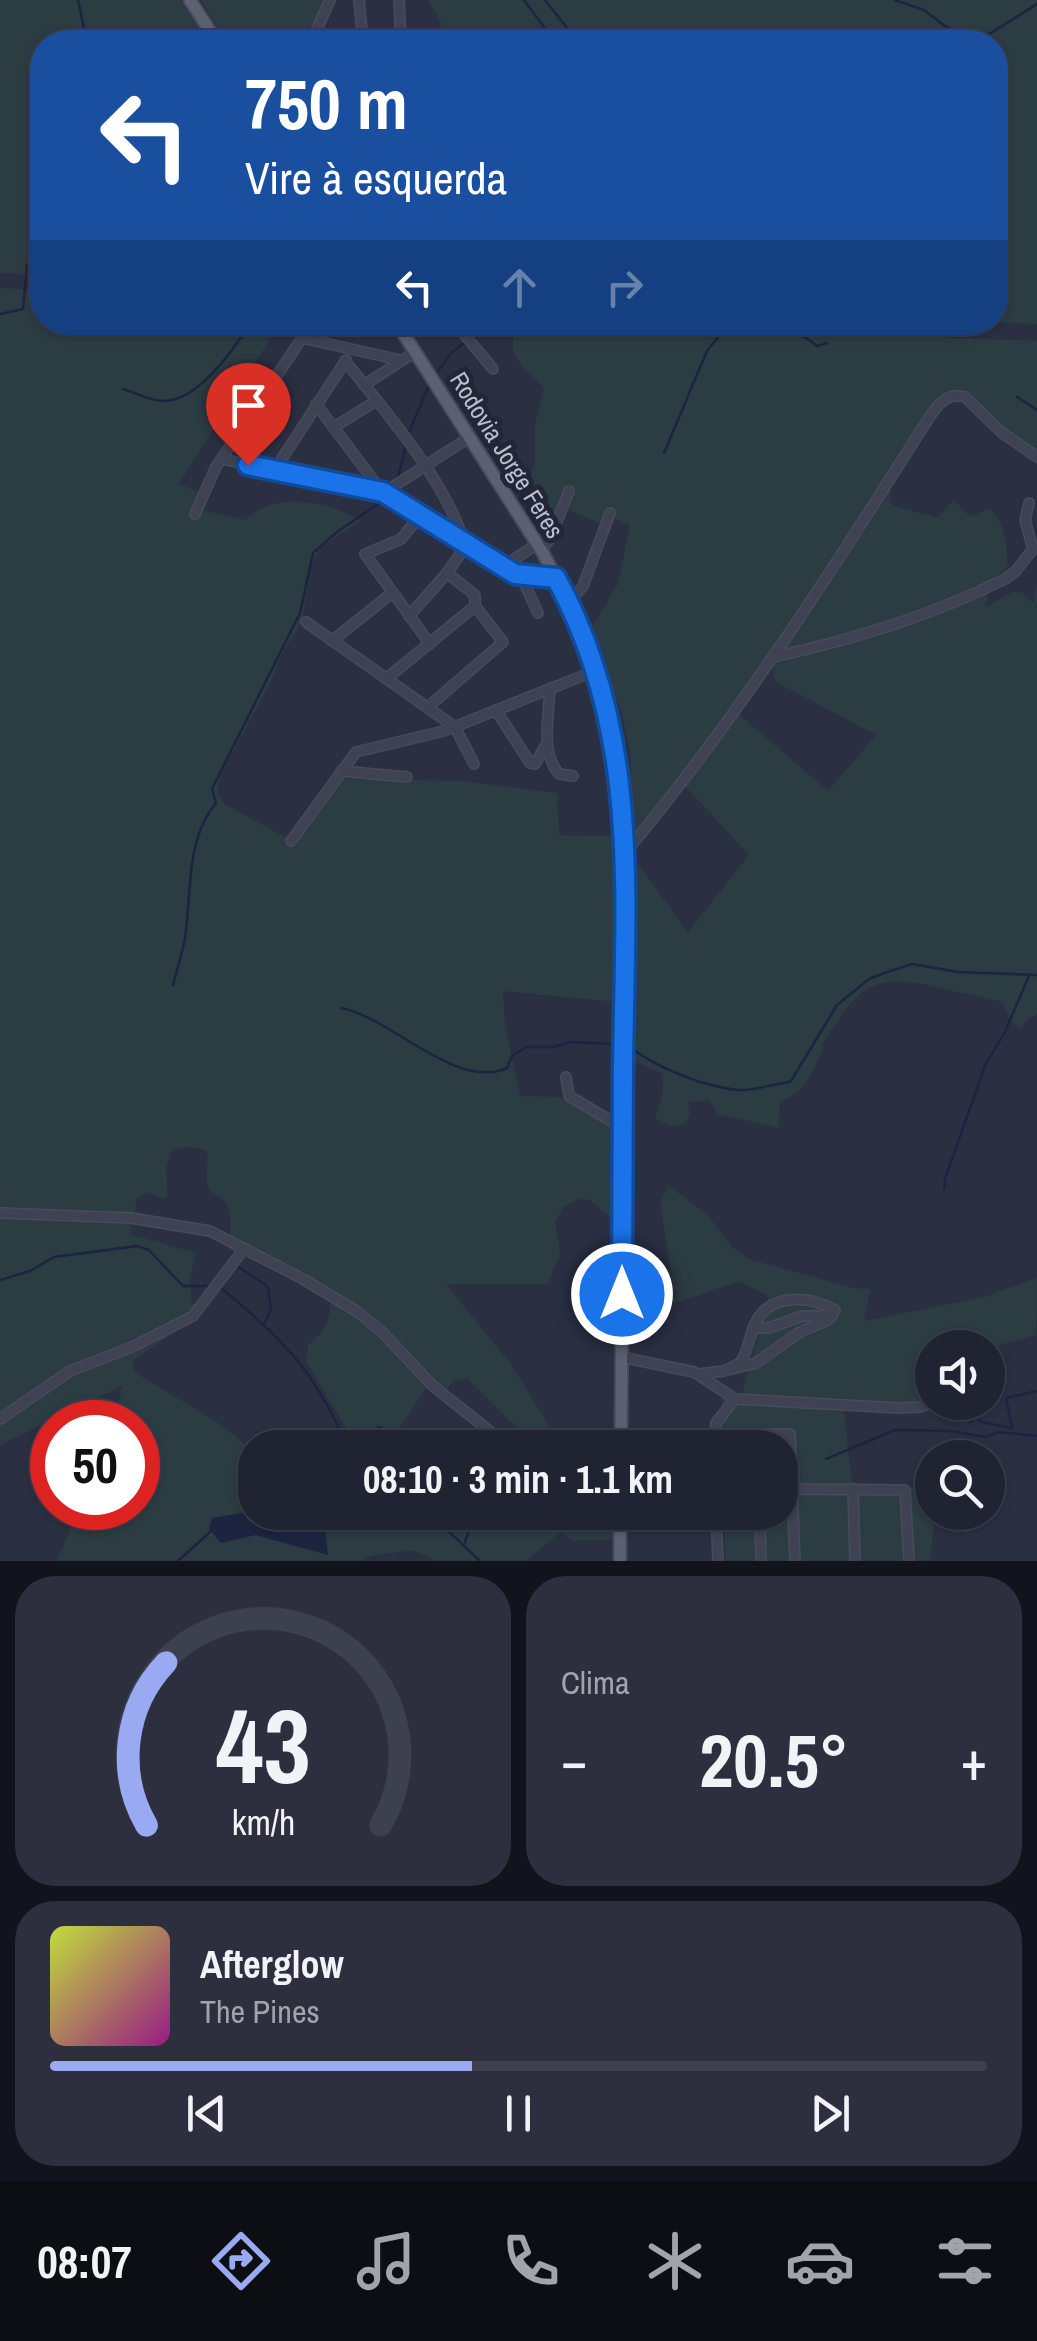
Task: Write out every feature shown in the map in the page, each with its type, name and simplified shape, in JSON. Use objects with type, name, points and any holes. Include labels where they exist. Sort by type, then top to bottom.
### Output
[{"type":"main road","points":[[190,0],[209,30]]},
{"type":"main road","name":"Rodovia Jorge Feres","points":[[405,335],[539,547],[569,602],[597,670],[619,768],[625,853],[620,1430]]},
{"type":"main road","points":[[620,1530],[620,1561]]},
{"type":"street","points":[[317,30],[330,0]]},
{"type":"street","points":[[359,0],[362,30]]},
{"type":"street","points":[[399,0],[400,30]]},
{"type":"street","points":[[465,335],[493,369]]},
{"type":"street","points":[[194,514],[222,459],[300,340],[307,338],[400,360]]},
{"type":"street","points":[[274,471],[354,348]]},
{"type":"street","points":[[364,385],[416,352]]},
{"type":"street","points":[[345,362],[424,466],[466,543]]},
{"type":"street","points":[[625,853],[701,760],[946,398],[965,398],[1000,432],[1037,457]]},
{"type":"street","points":[[334,426],[376,401]]},
{"type":"street","points":[[316,404],[383,492],[520,576],[556,578]]},
{"type":"street","points":[[222,459],[383,492],[470,437]]},
{"type":"street","points":[[503,567],[550,538],[569,492]]},
{"type":"street","points":[[773,657],[902,620],[1005,579],[1033,549],[1025,520],[1029,503]]},
{"type":"street","points":[[430,523],[447,504]]},
{"type":"street","points":[[569,602],[583,586],[610,513]]},
{"type":"street","points":[[420,516],[401,539],[365,554],[430,644]]},
{"type":"street","points":[[409,616],[447,573],[466,543]]},
{"type":"street","points":[[428,707],[503,644],[502,637],[475,606],[475,595],[447,573]]},
{"type":"street","points":[[520,576],[538,613]]},
{"type":"street","points":[[332,640],[392,593]]},
{"type":"street","points":[[386,678],[475,606]]},
{"type":"street","points":[[306,622],[455,727],[474,764]]},
{"type":"street","points":[[291,841],[360,751],[455,727],[597,670]]},
{"type":"street","points":[[550,688],[547,743],[553,767],[559,774],[572,776]]},
{"type":"street","points":[[496,710],[530,763],[535,764],[547,743]]},
{"type":"street","points":[[341,771],[407,777]]},
{"type":"street","points":[[566,1076],[569,1096],[623,1128]]},
{"type":"street","points":[[0,1213],[131,1218],[198,1226],[303,1278],[358,1312],[433,1386],[489,1430]]},
{"type":"street","points":[[0,1419],[70,1371],[132,1347],[193,1316],[242,1250]]},
{"type":"street","points":[[621,1356],[698,1374],[724,1371],[756,1363],[792,1337],[832,1316],[835,1310],[831,1306],[781,1300],[766,1309],[753,1328],[742,1360],[724,1371]]},
{"type":"street","points":[[753,1328],[769,1328],[793,1317],[832,1316]]},
{"type":"street","points":[[698,1374],[735,1399],[915,1407]]},
{"type":"street","points":[[715,1430],[735,1399]]},
{"type":"street","points":[[798,1489],[900,1488],[908,1492],[909,1561]]},
{"type":"street","points":[[853,1489],[854,1561]]},
{"type":"street","points":[[717,1530],[718,1561]]},
{"type":"street","points":[[760,1530],[760,1561]]},
{"type":"street","points":[[794,1530],[795,1561]]},
{"type":"shaded area","points":[[0,0],[181,0],[200,30],[30,30],[30,275],[0,273]]},
{"type":"shaded area","points":[[201,0],[328,0],[316,30],[219,30]]},
{"type":"shaded area","points":[[428,0],[1037,0],[1037,324],[1008,323],[1008,30],[440,30],[441,22]]},
{"type":"shaded area","points":[[0,288],[30,289],[30,335],[272,335],[179,484],[205,494],[201,510],[246,520],[271,505],[302,502],[333,508],[360,521],[321,547],[310,566],[297,630],[219,778],[218,792],[223,803],[294,842],[343,779],[464,781],[557,793],[559,835],[619,836],[617,1002],[503,991],[505,1024],[520,1096],[558,1097],[615,1124],[615,1222],[590,1200],[579,1199],[563,1207],[555,1222],[560,1254],[548,1284],[446,1284],[513,1367],[552,1430],[515,1430],[468,1379],[454,1380],[443,1395],[429,1384],[401,1430],[348,1430],[306,1362],[308,1345],[323,1331],[330,1314],[330,1296],[228,1249],[229,1212],[224,1201],[208,1187],[207,1151],[184,1148],[171,1152],[166,1169],[167,1196],[163,1199],[146,1192],[137,1199],[130,1234],[196,1253],[189,1282],[192,1303],[202,1307],[200,1314],[132,1361],[134,1372],[238,1439],[238,1523],[221,1543],[255,1535],[275,1539],[307,1530],[613,1530],[613,1539],[573,1541],[561,1532],[526,1561],[436,1561],[413,1550],[364,1557],[363,1561],[57,1561],[69,1530],[160,1530],[160,1400],[118,1400],[124,1385],[93,1400],[30,1400],[30,1430],[0,1445]]},
{"type":"shaded area","points":[[514,335],[894,335],[1037,341],[1037,460],[960,392],[948,399],[908,450],[890,493],[892,505],[937,518],[954,500],[970,517],[990,508],[1002,528],[1008,565],[991,584],[985,608],[1014,591],[1023,593],[1033,603],[1037,581],[1037,1014],[1020,1029],[1002,1002],[916,983],[881,984],[867,989],[845,1011],[821,1047],[807,1081],[780,1102],[779,1128],[718,1114],[709,1100],[688,1102],[686,1123],[671,1127],[655,1118],[663,1091],[663,1074],[630,1059],[630,751],[621,710],[591,628],[618,584],[630,525],[611,517],[604,525],[566,509],[549,548],[520,496],[535,465],[535,424],[544,388],[518,359]],"holes":[[[772,660],[774,681],[876,735],[828,791],[734,710]],[[684,785],[749,855],[688,932],[634,859],[640,836]]]},
{"type":"shaded area","points":[[669,1186],[707,1214],[732,1247],[749,1259],[853,1288],[870,1289],[864,1321],[984,1297],[1037,1278],[1036,1335],[1005,1343],[1005,1330],[915,1330],[915,1410],[887,1412],[842,1397],[852,1482],[915,1488],[915,1530],[933,1530],[930,1561],[725,1561],[724,1530],[798,1530],[798,1430],[722,1430],[721,1398],[742,1394],[769,1296],[739,1281],[672,1304],[660,1203]]},
{"type":"water","points":[[238,1514],[238,1530],[326,1530],[328,1555],[255,1535],[221,1543],[209,1529],[212,1518]]},
{"type":"waterway","points":[[78,0],[84,30]]},
{"type":"waterway","points":[[524,0],[546,30]]},
{"type":"waterway","points":[[545,0],[569,30]]},
{"type":"waterway","points":[[895,0],[924,10],[953,30]]},
{"type":"waterway","points":[[996,30],[1037,4]]},
{"type":"waterway","points":[[0,314],[23,309],[30,263]]},
{"type":"waterway","points":[[123,389],[162,401],[189,393],[214,372],[242,335]]},
{"type":"waterway","points":[[471,339],[479,335]]},
{"type":"waterway","points":[[664,453],[707,351],[720,335]]},
{"type":"waterway","points":[[798,335],[817,346],[827,343]]},
{"type":"waterway","points":[[436,374],[464,343]]},
{"type":"waterway","points":[[407,437],[429,385]]},
{"type":"waterway","points":[[1017,397],[1037,410]]},
{"type":"waterway","points":[[397,481],[406,445]]},
{"type":"waterway","points":[[173,985],[185,938],[194,850],[216,803],[212,789],[300,613],[313,553],[384,500]]},
{"type":"waterway","points":[[630,1047],[682,1075],[725,1088],[739,1090],[786,1083],[791,1081],[837,1005],[869,979],[912,964],[958,972],[1037,975]]},
{"type":"waterway","points":[[944,1189],[986,1063],[1004,1034],[1029,976]]},
{"type":"waterway","points":[[341,1008],[381,1024],[467,1070],[507,1068],[512,1056],[526,1047],[554,1047],[569,1042],[618,1044]]},
{"type":"waterway","points":[[0,1280],[30,1271],[54,1257],[137,1246],[149,1250],[183,1286],[212,1286]]},
{"type":"waterway","points":[[239,1267],[268,1287],[271,1309],[264,1324]]},
{"type":"waterway","points":[[220,1287],[295,1358],[340,1430]]},
{"type":"waterway","points":[[970,1422],[977,1417],[981,1422],[1012,1428],[1006,1398],[1037,1391]]},
{"type":"waterway","points":[[378,1427],[385,1430]]},
{"type":"waterway","points":[[826,1459],[895,1430],[952,1431],[985,1437],[999,1432],[1037,1436]]},
{"type":"waterway","points":[[447,1530],[480,1561]]},
{"type":"waterway","points":[[465,1542],[469,1530]]},
{"type":"waterway","points":[[178,1561],[210,1532]]},
{"type":"route","points":[[248,465],[383,492],[515,574],[556,578],[582,629],[610,718],[624,809],[622,1294]]}]
